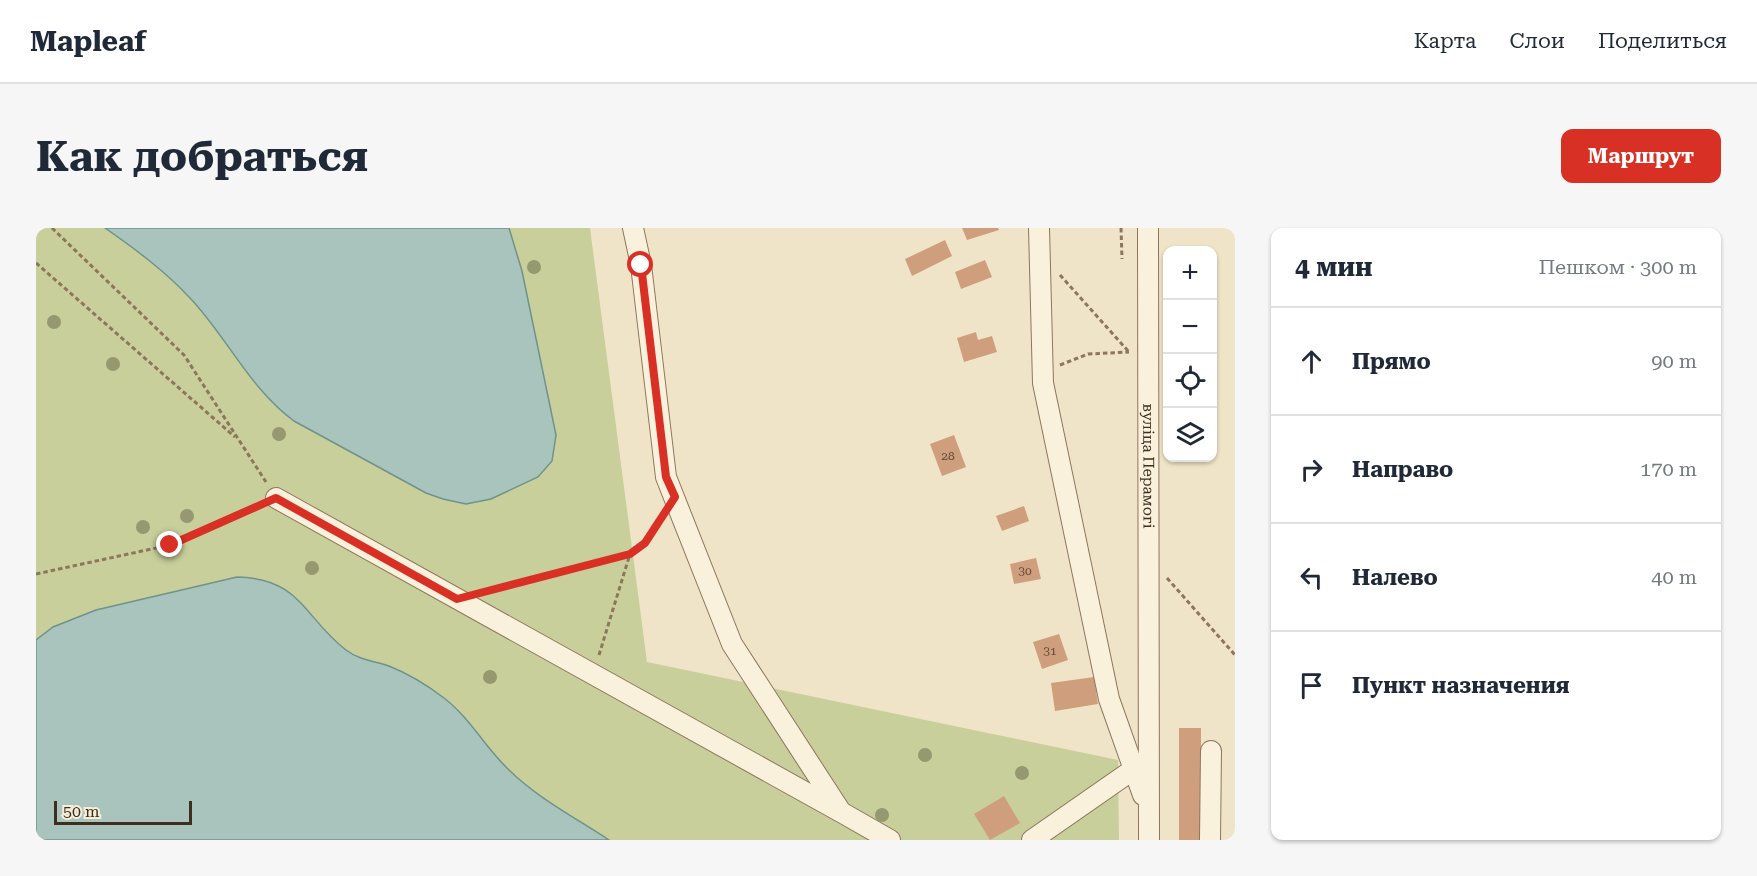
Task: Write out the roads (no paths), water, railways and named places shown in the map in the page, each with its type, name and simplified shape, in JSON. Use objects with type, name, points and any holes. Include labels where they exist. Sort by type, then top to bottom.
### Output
[{"type":"street","points":[[633,228],[641,265],[666,477],[732,644],[841,812]]},
{"type":"street","points":[[1032,840],[1141,764],[1109,699],[1043,384],[1039,228]]},
{"type":"street","name":"вуліца Перамогі","points":[[1148,228],[1150,558],[1148,705],[1141,764],[1148,809],[1149,840]]},
{"type":"street","points":[[276,498],[890,840]]},
{"type":"street","points":[[1210,840],[1211,751]]},
{"type":"water","points":[[105,228],[509,228],[522,271],[556,435],[552,461],[538,477],[491,499],[466,504],[426,493],[294,421],[278,408],[264,394],[203,313],[180,288]]},
{"type":"water","points":[[237,577],[258,579],[275,584],[289,592],[346,650],[361,658],[404,673],[438,693],[462,714],[519,779],[609,840],[36,840],[36,640],[53,627],[96,610]]}]
